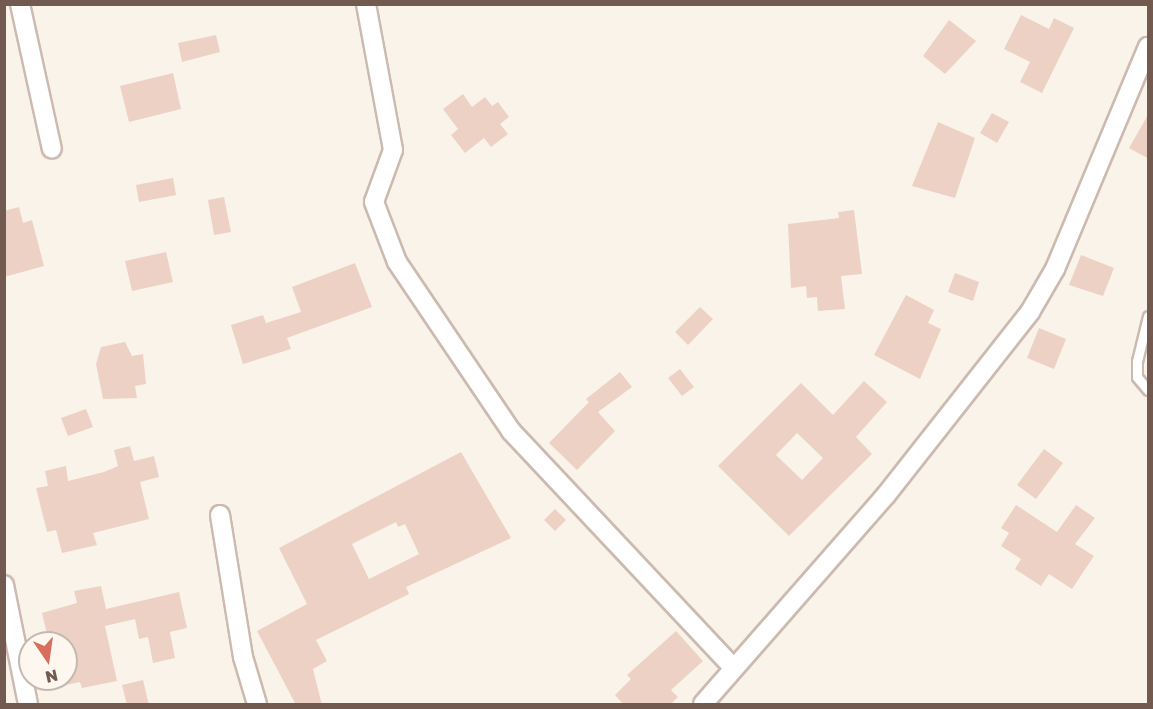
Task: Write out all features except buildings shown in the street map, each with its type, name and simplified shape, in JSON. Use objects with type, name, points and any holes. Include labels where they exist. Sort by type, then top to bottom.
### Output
[{"type":"street","points":[[20,4],[52,149]]},
{"type":"street","points":[[366,4],[393,150],[374,202],[397,262],[511,431],[733,667]]},
{"type":"street","points":[[703,705],[733,667],[886,495],[1030,312],[1054,269],[1149,47]]},
{"type":"street","points":[[220,514],[243,657],[258,705]]},
{"type":"street","points":[[4,585],[28,705]]},
{"type":"lane","points":[[1149,316],[1137,361],[1137,377],[1149,390]]}]
